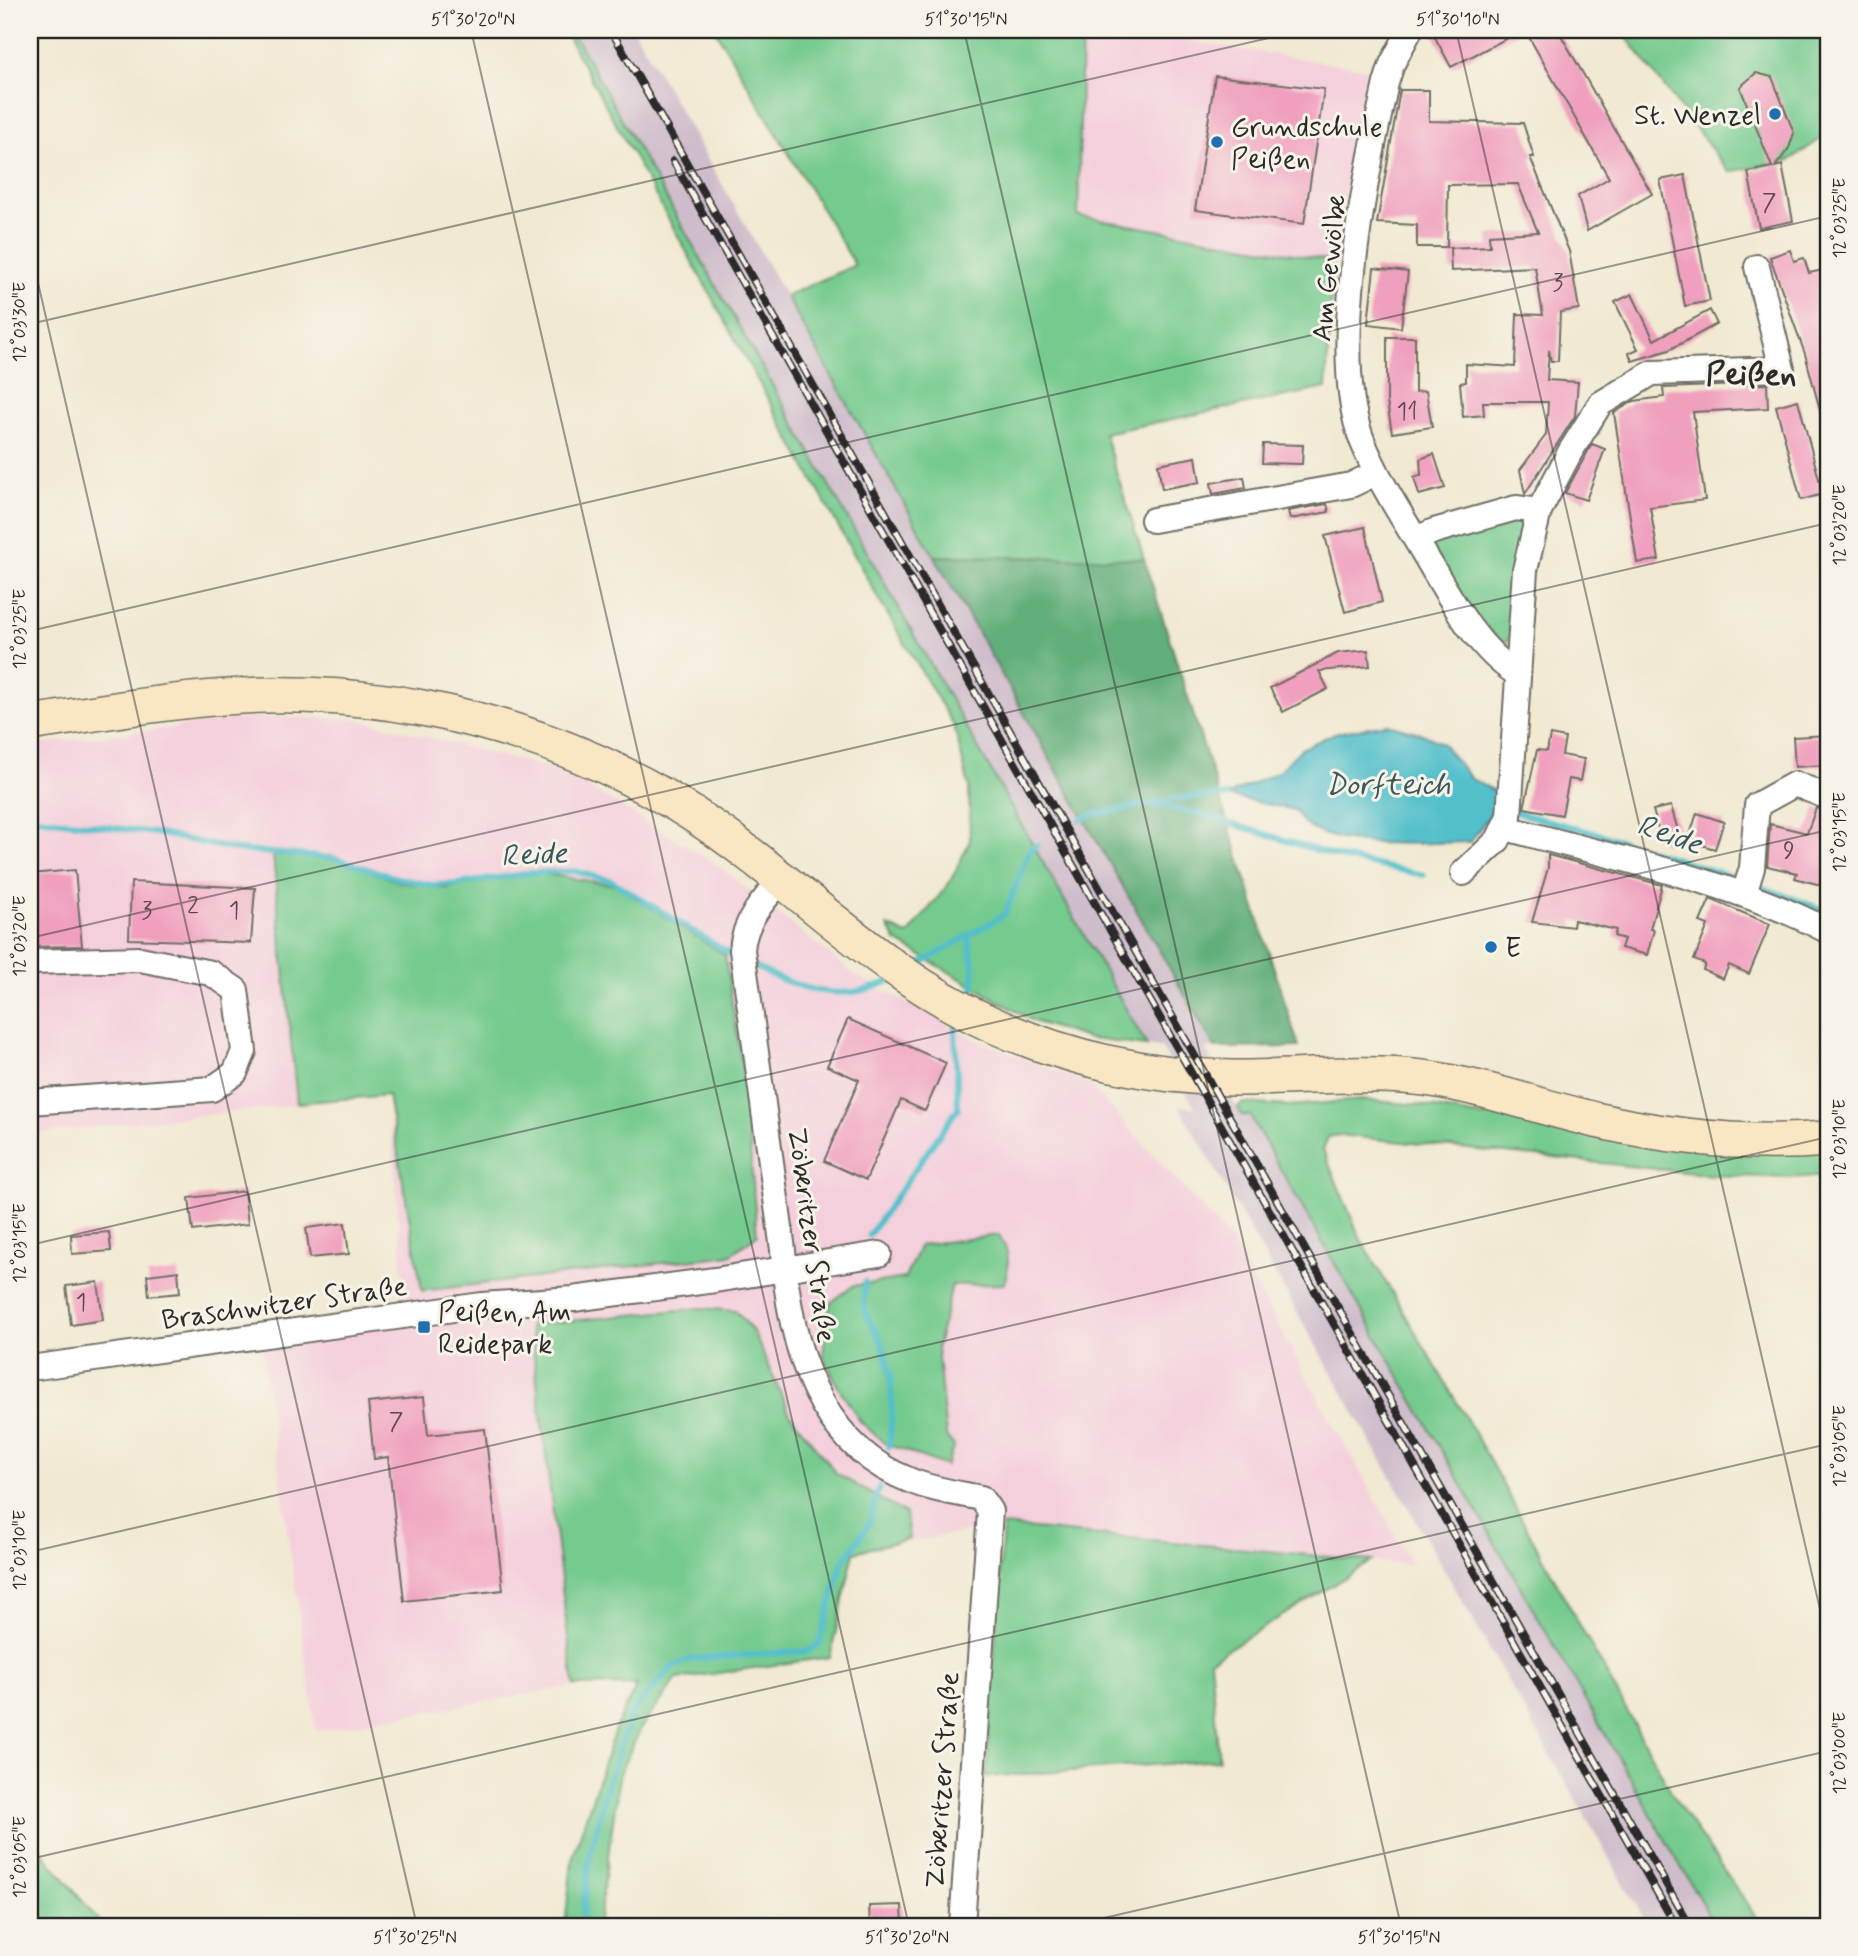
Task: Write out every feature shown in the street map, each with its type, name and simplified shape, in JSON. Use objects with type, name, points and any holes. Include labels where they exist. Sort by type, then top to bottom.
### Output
[{"type":"main road","points":[[30,723],[192,700],[266,695],[365,699],[470,719],[553,745],[643,786],[694,815],[782,880],[881,961],[971,1015],[1059,1050],[1159,1072],[1236,1078],[1400,1075],[1456,1083],[1650,1131],[1754,1141],[1828,1139]]},
{"type":"street","name":"Am Gewölbe","points":[[1410,30],[1392,64],[1386,83],[1354,265],[1348,366],[1351,402],[1361,439],[1376,473],[1416,539],[1465,617],[1497,661],[1516,673]]},
{"type":"street","points":[[1464,873],[1498,840],[1509,815],[1516,673],[1525,570],[1539,511],[1600,404],[1610,397],[1652,373],[1782,369],[1757,267]]},
{"type":"street","points":[[1153,520],[1351,485],[1376,473]]},
{"type":"street","points":[[1416,539],[1434,531],[1516,508],[1539,511]]},
{"type":"street","points":[[1748,883],[1757,805],[1795,784],[1828,797]]},
{"type":"street","points":[[1509,815],[1748,883],[1828,932]]},
{"type":"street","name":"Zöberitzer Straße","points":[[782,880],[755,911],[746,929],[742,950],[793,1328],[804,1368],[823,1404],[843,1431],[869,1457],[890,1471],[928,1487],[981,1498],[990,1511],[962,1926]]},
{"type":"street","points":[[30,961],[140,959],[211,973],[236,990],[244,1051],[235,1073],[212,1089],[30,1102]]},
{"type":"street","name":"Braschwitzer Straße","points":[[30,1368],[408,1315],[573,1299],[879,1254]]},
{"type":"shaded area","points":[[571,30],[634,30],[1215,1048],[1205,1049],[1241,1115],[1250,1116],[1715,1926],[1648,1926],[1179,1106],[1195,1108],[1162,1048],[1147,1046]]},
{"type":"shaded area","name":"Grundschule Peißen","points":[[1082,30],[1118,30],[1367,69],[1333,261],[1078,216]]},
{"type":"shaded area","points":[[259,717],[358,719],[563,772],[716,864],[855,975],[981,1042],[1088,1083],[1229,1238],[1412,1565],[1003,1526],[854,1551],[830,1657],[638,1685],[574,1686],[316,1731],[259,1330],[406,1305],[388,1095],[30,1134],[30,745]]},
{"type":"green space","points":[[564,30],[571,30],[1147,1046],[1090,1039],[1033,1021],[896,941],[888,926],[908,935],[950,882],[970,841],[969,787],[954,726],[879,600]]},
{"type":"green space","points":[[715,30],[1082,30],[1078,216],[1333,261],[1326,388],[1104,433],[1144,559],[934,556],[786,296],[855,265]]},
{"type":"green space","points":[[1621,30],[1828,30],[1828,134],[1790,160],[1729,172]]},
{"type":"green space","points":[[1500,520],[1519,523],[1524,534],[1508,641],[1498,642],[1469,607],[1429,543]]},
{"type":"green space","points":[[934,556],[1144,559],[1299,1047],[1215,1048]]},
{"type":"green space","points":[[273,855],[338,860],[403,883],[446,888],[537,873],[615,885],[725,955],[745,1087],[757,1235],[730,1255],[422,1291],[388,1095],[297,1103]]},
{"type":"green space","points":[[1362,1100],[1421,1105],[1483,1117],[1529,1114],[1828,1151],[1828,1175],[1790,1178],[1712,1175],[1338,1135],[1328,1137],[1323,1150],[1360,1238],[1469,1423],[1678,1804],[1762,1926],[1715,1926],[1250,1116],[1241,1115],[1238,1107],[1243,1103],[1289,1106]]},
{"type":"green space","points":[[999,1235],[1008,1259],[1004,1284],[952,1285],[937,1347],[946,1436],[954,1446],[946,1466],[884,1443],[860,1421],[837,1385],[823,1354],[830,1303],[853,1286],[905,1278],[920,1245]]},
{"type":"green space","points":[[700,1308],[736,1311],[753,1331],[790,1414],[836,1473],[906,1514],[909,1539],[854,1552],[830,1657],[677,1679],[641,1728],[620,1772],[598,1926],[565,1926],[572,1860],[615,1729],[637,1685],[574,1686],[530,1325]]},
{"type":"green space","points":[[1003,1526],[1372,1561],[1210,1660],[1219,1760],[986,1777]]},
{"type":"green space","points":[[30,1837],[103,1926],[33,1926],[30,1922]]},
{"type":"water","name":"Dorfteich","points":[[1387,724],[1420,733],[1442,743],[1471,779],[1497,792],[1496,807],[1470,842],[1408,844],[1360,842],[1338,838],[1319,832],[1304,823],[1295,810],[1227,796],[1278,772],[1301,749],[1335,733]]},
{"type":"building","points":[[1431,30],[1523,30],[1451,67]]},
{"type":"building","points":[[1525,30],[1558,30],[1652,194],[1587,231],[1578,196],[1609,178]]},
{"type":"building","points":[[1756,73],[1772,77],[1794,133],[1789,148],[1775,167],[1782,165],[1793,221],[1759,228],[1748,172],[1772,167],[1740,87]]},
{"type":"building","points":[[1215,76],[1324,89],[1304,224],[1195,210]]},
{"type":"building","points":[[1400,90],[1429,90],[1429,121],[1523,123],[1534,157],[1530,157],[1569,251],[1579,309],[1560,312],[1558,361],[1551,361],[1549,350],[1547,380],[1578,382],[1575,416],[1525,494],[1520,470],[1546,435],[1548,402],[1483,402],[1484,415],[1463,417],[1460,383],[1466,382],[1466,364],[1515,367],[1517,314],[1543,315],[1535,267],[1451,271],[1450,248],[1490,246],[1489,235],[1538,232],[1518,184],[1448,185],[1447,247],[1417,247],[1417,225],[1377,223]]},
{"type":"building","points":[[1685,175],[1710,301],[1685,306],[1660,180]]},
{"type":"building","points":[[1790,250],[1794,261],[1804,258],[1809,273],[1828,269],[1828,420],[1823,421],[1805,354],[1770,257]]},
{"type":"building","points":[[1374,268],[1408,272],[1401,328],[1368,324]]},
{"type":"building","points":[[1632,294],[1654,340],[1710,310],[1717,324],[1669,350],[1632,361],[1629,353],[1638,349],[1615,302]]},
{"type":"building","points":[[1387,337],[1415,337],[1415,392],[1426,391],[1432,427],[1392,433],[1387,402]]},
{"type":"building","points":[[1767,384],[1768,408],[1693,412],[1705,500],[1650,507],[1659,560],[1637,563],[1614,413],[1634,401],[1664,397],[1663,388]]},
{"type":"building","points":[[1798,400],[1823,494],[1801,500],[1776,406]]},
{"type":"building","points":[[1263,444],[1303,445],[1302,464],[1262,463]]},
{"type":"building","points":[[1592,444],[1605,449],[1586,500],[1565,493]]},
{"type":"building","points":[[1434,454],[1445,488],[1419,495],[1414,477],[1421,475],[1420,459]]},
{"type":"building","points":[[1196,457],[1200,482],[1162,489],[1158,464]]},
{"type":"building","points":[[1244,477],[1246,488],[1213,494],[1211,483]]},
{"type":"building","points":[[1327,504],[1329,512],[1290,519],[1288,511]]},
{"type":"building","points":[[1365,527],[1382,602],[1345,612],[1325,536]]},
{"type":"building","points":[[1368,650],[1370,666],[1319,671],[1328,689],[1283,712],[1270,688],[1338,653]]},
{"type":"building","points":[[1550,735],[1565,738],[1562,755],[1584,759],[1580,781],[1569,779],[1562,815],[1524,808],[1537,750],[1547,751]]},
{"type":"building","points":[[1828,735],[1828,765],[1795,767],[1793,737]]},
{"type":"building","points":[[1671,806],[1680,838],[1662,843],[1653,810]]},
{"type":"building","points":[[1816,808],[1828,812],[1828,868],[1824,886],[1795,878],[1797,873],[1767,866],[1770,824],[1807,833]]},
{"type":"building","points":[[1697,813],[1724,822],[1715,849],[1688,841]]},
{"type":"building","points":[[1548,855],[1662,885],[1650,929],[1654,930],[1647,955],[1621,948],[1624,939],[1614,936],[1616,930],[1574,920],[1573,927],[1532,922],[1548,868]]},
{"type":"building","points":[[75,870],[82,946],[30,947],[30,874]]},
{"type":"building","points":[[131,882],[255,888],[251,943],[129,939]]},
{"type":"building","points":[[1710,899],[1770,924],[1749,974],[1729,965],[1723,979],[1703,970],[1705,964],[1694,960],[1708,925],[1700,922]]},
{"type":"building","points":[[848,1019],[946,1063],[925,1111],[901,1100],[866,1180],[824,1161],[859,1080],[827,1066]]},
{"type":"building","points":[[244,1191],[248,1224],[193,1231],[189,1198]]},
{"type":"building","points":[[345,1223],[349,1254],[310,1258],[306,1228]]},
{"type":"building","points":[[109,1232],[111,1251],[72,1254],[71,1235]]},
{"type":"building","points":[[178,1271],[180,1293],[149,1296],[147,1275]]},
{"type":"building","points":[[98,1282],[103,1320],[71,1325],[66,1286]]},
{"type":"building","points":[[424,1397],[428,1435],[485,1429],[503,1590],[404,1601],[388,1457],[374,1459],[368,1403]]},
{"type":"building","points":[[902,1905],[903,1926],[870,1926],[869,1906]]},
{"type":"waterway","name":"Reide","points":[[1080,820],[1091,815],[1186,797],[1227,796]]},
{"type":"waterway","points":[[1148,804],[1197,813],[1342,858],[1424,875]]},
{"type":"waterway","name":"Reide","points":[[1514,812],[1602,835],[1742,880]]},
{"type":"waterway","name":"Reide","points":[[30,817],[155,833],[237,850],[334,858],[397,878],[431,885],[458,884],[531,873],[574,871],[612,881],[735,957]]},
{"type":"waterway","name":"Reide","points":[[915,967],[1005,914],[1030,850],[1037,845]]},
{"type":"waterway","name":"Reide","points":[[1752,884],[1828,911]]},
{"type":"waterway","points":[[968,938],[974,978],[969,1001]]},
{"type":"waterway","name":"Reide","points":[[751,965],[804,987],[839,993],[857,992],[893,979]]},
{"type":"waterway","points":[[869,1235],[958,1108],[955,1030],[959,1021]]},
{"type":"waterway","points":[[865,1282],[866,1314],[880,1338],[890,1373],[892,1409],[889,1447]]},
{"type":"waterway","points":[[581,1926],[590,1857],[606,1789],[632,1712],[672,1667],[691,1659],[808,1651],[819,1644],[842,1563],[869,1524],[879,1487]]},
{"type":"railway","points":[[611,30],[1690,1926]]},
{"type":"railway","points":[[673,161],[1676,1926]]},
{"type":"place","name":"St. Wenzel","points":[[1775,114]]},
{"type":"place","name":"Grundschule Peißen","points":[[1217,142]]},
{"type":"place","name":"E","points":[[1491,947]]},
{"type":"place","name":"Peißen, Am Reidepark","points":[[424,1327]]},
{"type":"district","name":"Peißen","points":[[1751,373]]}]
